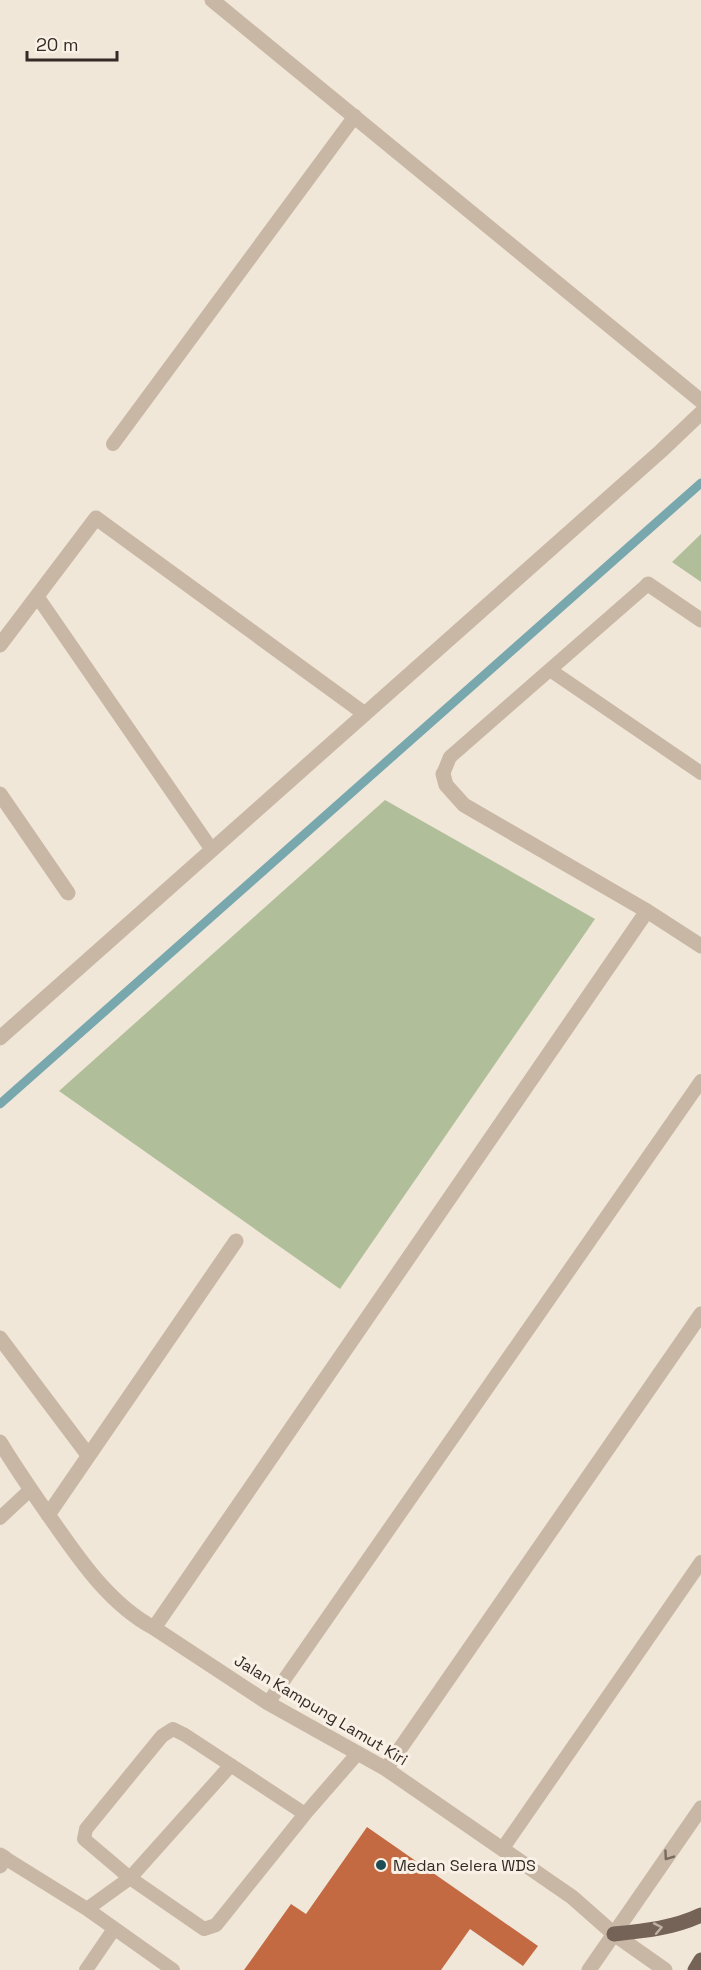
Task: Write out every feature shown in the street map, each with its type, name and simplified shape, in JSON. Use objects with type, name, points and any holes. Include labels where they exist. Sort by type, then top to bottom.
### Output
[{"type":"main road","points":[[614,1934],[665,1927],[701,1915]]},
{"type":"main road","points":[[695,1970],[701,1960]]},
{"type":"street","points":[[212,0],[701,400]]},
{"type":"street","points":[[0,1038],[701,413]]},
{"type":"street","points":[[0,645],[96,518],[365,714]]},
{"type":"street","points":[[648,584],[701,620]]},
{"type":"street","points":[[443,774],[446,785],[464,805],[647,910],[701,946]]},
{"type":"street","points":[[0,795],[68,893]]},
{"type":"street","points":[[154,1628],[647,910]]},
{"type":"street","points":[[48,1515],[236,1241]]},
{"type":"street","points":[[386,1768],[701,1314]]},
{"type":"street","points":[[0,1338],[88,1455]]},
{"type":"street","name":"Jalan Kampung Lamut Kiri","points":[[0,1442],[30,1490],[78,1558],[112,1597],[137,1619],[268,1703],[386,1768],[572,1897],[614,1934],[665,1970]]},
{"type":"street","points":[[589,1970],[701,1808]]},
{"type":"lane","points":[[113,444],[355,116]]},
{"type":"lane","points":[[443,774],[450,757],[648,584]]},
{"type":"lane","points":[[37,596],[212,850]]},
{"type":"lane","points":[[550,670],[701,773]]},
{"type":"lane","points":[[268,1703],[701,1081]]},
{"type":"lane","points":[[0,1518],[30,1490]]},
{"type":"lane","points":[[503,1848],[701,1562]]},
{"type":"lane","points":[[305,1814],[173,1729],[162,1736],[86,1829],[84,1839],[130,1878],[204,1929],[216,1925],[305,1814],[358,1753]]},
{"type":"lane","points":[[87,1909],[130,1878],[231,1765]]},
{"type":"lane","points":[[2,1860],[87,1909],[173,1970]]},
{"type":"lane","points":[[86,1970],[114,1929]]},
{"type":"green space","points":[[701,534],[701,582],[672,562]]},
{"type":"green space","points":[[385,800],[595,919],[340,1289],[59,1091]]},
{"type":"building","name":"Medan Selera WDS","points":[[367,1827],[538,1946],[523,1966],[470,1929],[441,1970],[244,1970],[291,1904],[306,1914]]},
{"type":"waterway","points":[[0,1104],[701,483]]},
{"type":"place","name":"Medan Selera WDS","points":[[381,1865]]}]
